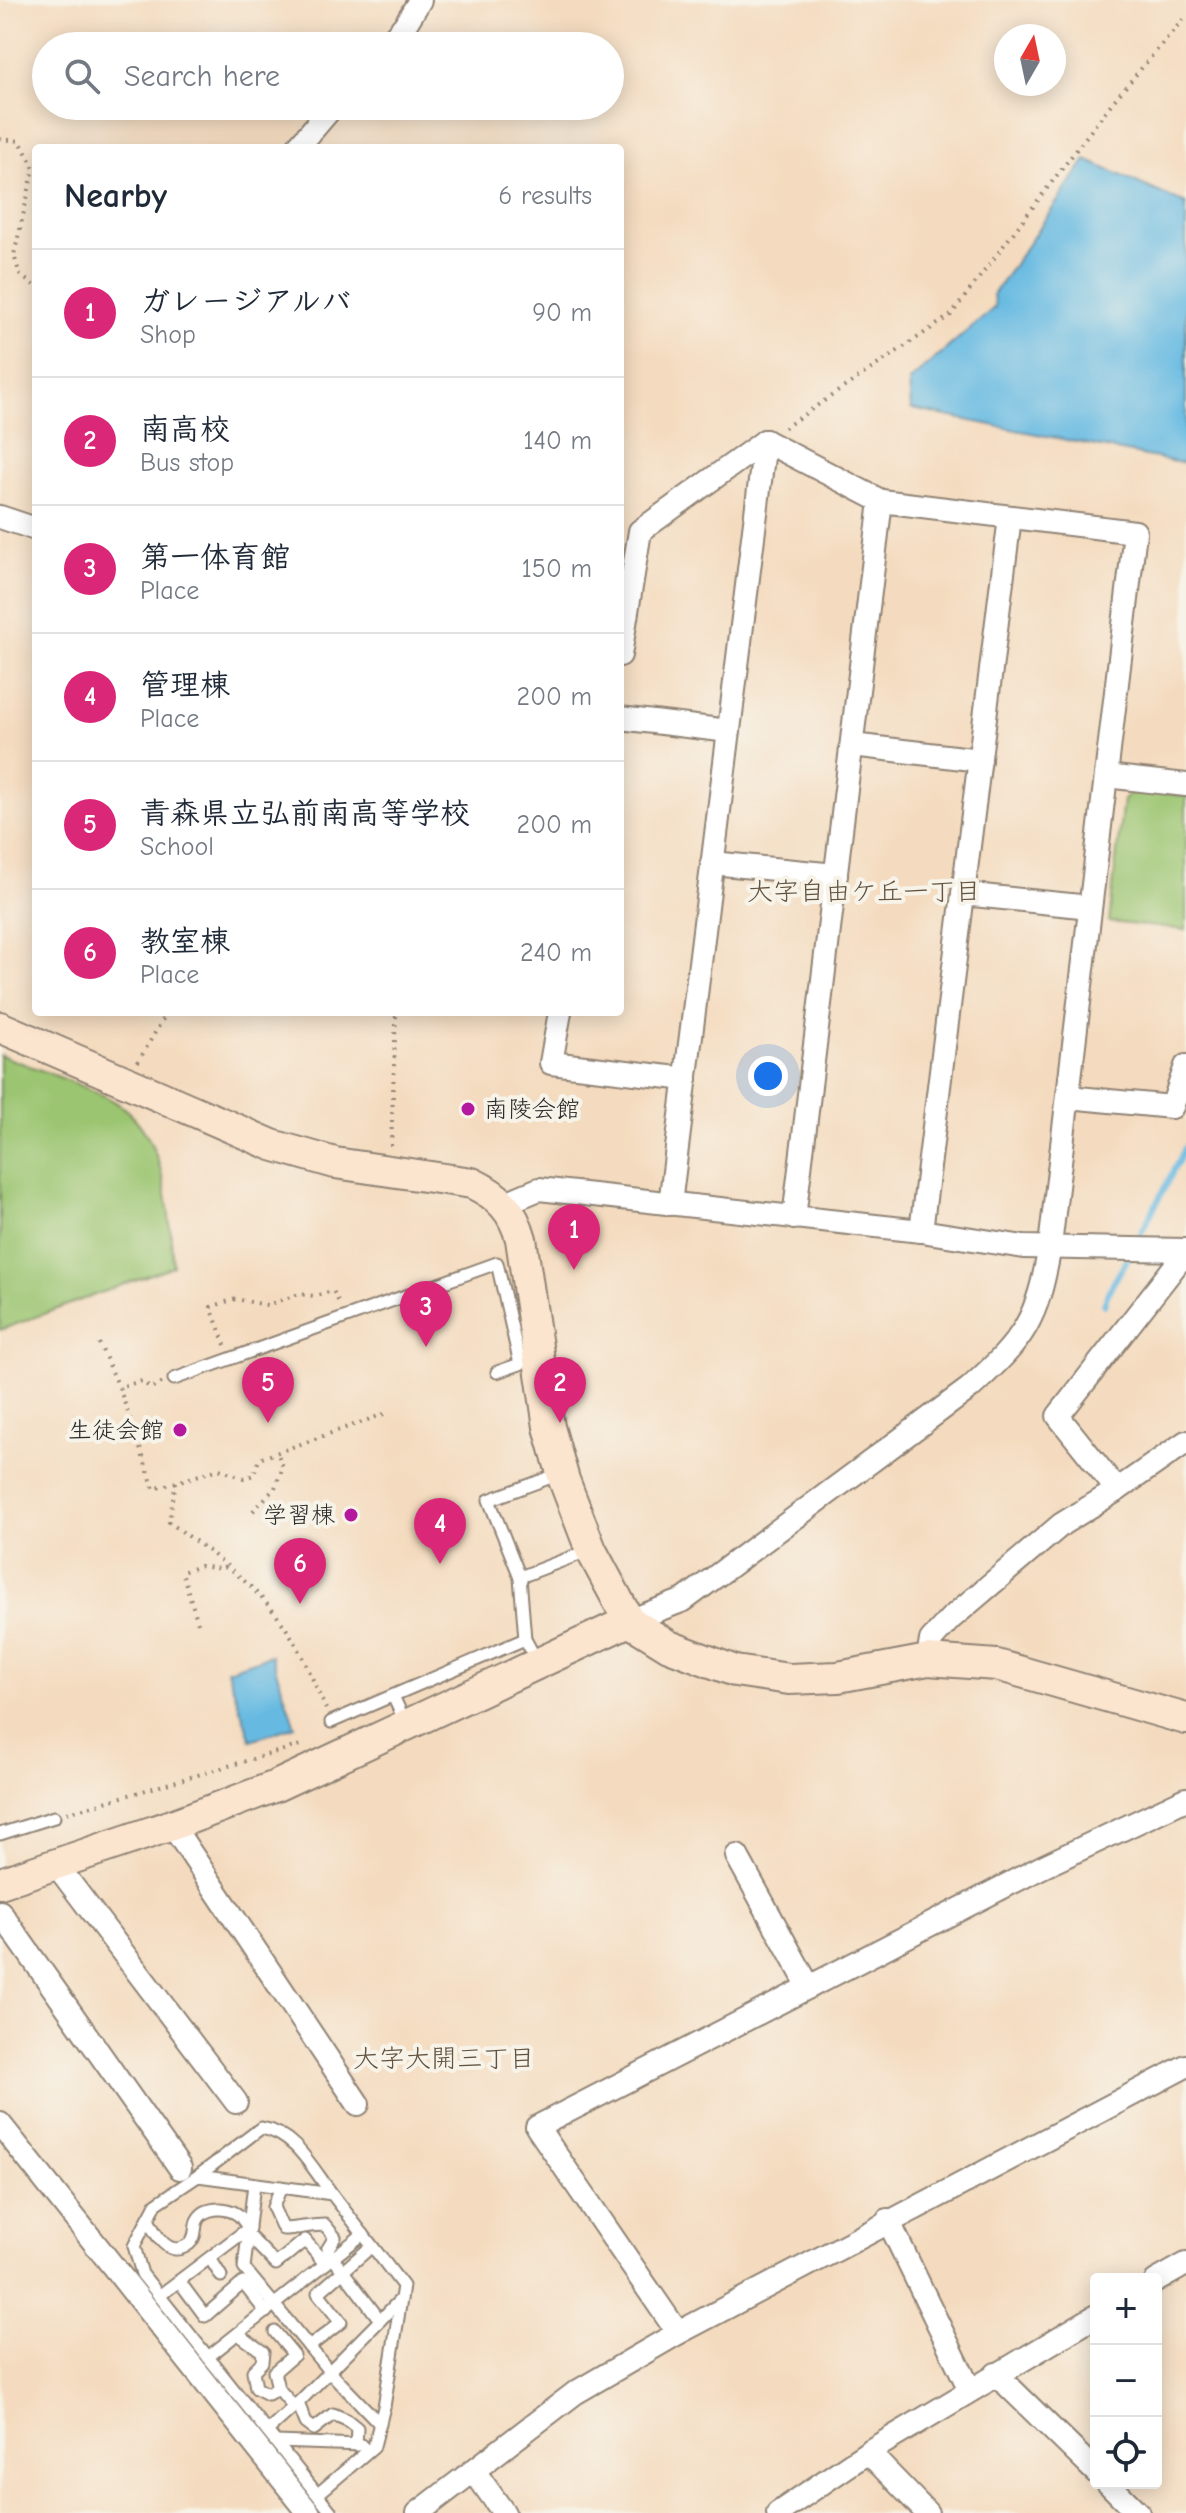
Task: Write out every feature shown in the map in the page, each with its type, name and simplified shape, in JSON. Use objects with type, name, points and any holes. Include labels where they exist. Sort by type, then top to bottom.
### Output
[{"type":"street","points":[[399,32],[420,0]]},
{"type":"street","points":[[300,144],[321,120]]},
{"type":"street","points":[[0,1883],[276,1786],[407,1725],[532,1651],[629,1621],[684,1600],[970,1388],[1025,1332],[1044,1282],[1050,1246],[1135,532],[881,501],[765,441]]},
{"type":"street","points":[[624,630],[640,531],[765,441]]},
{"type":"street","points":[[670,1204],[765,441]]},
{"type":"street","points":[[794,1218],[881,501]]},
{"type":"street","points":[[0,517],[32,528]]},
{"type":"street","points":[[921,1231],[1010,517]]},
{"type":"street","points":[[624,718],[729,731]]},
{"type":"street","points":[[852,745],[980,760]]},
{"type":"street","points":[[1106,776],[1186,785]]},
{"type":"street","points":[[712,863],[836,875]]},
{"type":"street","points":[[963,894],[1090,907]]},
{"type":"street","points":[[559,1016],[551,1063],[686,1079]]},
{"type":"street","points":[[0,1027],[272,1145],[335,1163],[472,1183],[490,1192],[503,1204],[515,1219],[521,1239],[521,1313],[562,1473],[591,1550],[629,1621],[669,1646],[735,1671],[789,1679],[838,1677],[928,1660],[997,1665],[1186,1719]]},
{"type":"street","points":[[1068,1097],[1172,1107],[1186,1066]]},
{"type":"street","points":[[503,1204],[539,1189],[921,1231],[1024,1247],[1186,1251]]},
{"type":"street","points":[[1117,1490],[1058,1416],[1186,1251]]},
{"type":"street","points":[[928,1660],[931,1640],[950,1619],[1062,1524],[1186,1442]]},
{"type":"street","points":[[678,2333],[537,2127],[1042,1867],[1186,1799]]},
{"type":"street","points":[[172,1825],[358,2104]]},
{"type":"street","points":[[737,1856],[809,1987]]},
{"type":"street","points":[[55,1863],[236,2102]]},
{"type":"street","points":[[0,1912],[189,2172]]},
{"type":"street","points":[[418,2513],[575,2393],[678,2333],[1186,2066]]},
{"type":"street","points":[[0,2124],[314,2504]]},
{"type":"street","points":[[888,2220],[970,2390]]},
{"type":"street","points":[[1162,2278],[1186,2264]]},
{"type":"street","points":[[778,2513],[868,2452],[1090,2319]]},
{"type":"street","points":[[996,2374],[1090,2466]]},
{"type":"street","points":[[868,2452],[924,2512]]},
{"type":"street","points":[[474,2471],[504,2513]]},
{"type":"street","points":[[1114,2489],[1138,2513]]},
{"type":"lane","points":[[174,1379],[497,1263],[521,1313],[520,1364],[497,1372]]},
{"type":"lane","points":[[331,1722],[393,1696],[532,1651],[520,1577],[489,1500],[562,1473]]},
{"type":"lane","points":[[520,1577],[591,1550]]},
{"type":"lane","points":[[393,1696],[407,1725]]},
{"type":"lane","points":[[0,1834],[54,1817]]},
{"type":"lane","points":[[314,2504],[374,2446],[403,2286],[288,2137],[261,2128],[189,2172],[156,2204],[134,2246],[142,2274],[276,2442],[314,2504],[332,2513]]},
{"type":"lane","points":[[189,2172],[332,2194]]},
{"type":"lane","points":[[254,2184],[244,2268],[270,2309]]},
{"type":"lane","points":[[281,2187],[273,2207],[283,2229],[301,2230],[313,2225],[325,2225],[335,2237],[327,2250],[329,2261]]},
{"type":"lane","points":[[148,2219],[157,2238],[166,2246],[176,2249],[188,2245],[195,2235],[197,2221],[206,2211],[221,2209],[239,2215],[248,2232],[276,2264],[305,2240],[343,2271],[380,2320]]},
{"type":"lane","points":[[159,2296],[248,2232]]},
{"type":"lane","points":[[208,2357],[363,2234]]},
{"type":"lane","points":[[309,2347],[341,2322],[318,2293],[372,2246]]},
{"type":"lane","points":[[210,2258],[221,2276]]},
{"type":"lane","points":[[179,2281],[205,2316],[243,2283],[309,2347],[380,2424]]},
{"type":"lane","points":[[267,2431],[401,2299]]},
{"type":"lane","points":[[275,2332],[294,2355],[274,2372],[278,2388],[314,2429],[333,2414],[347,2420],[357,2428],[356,2445]]},
{"type":"lane","points":[[238,2334],[263,2352],[262,2362],[253,2371],[256,2388],[268,2394],[278,2388]]},
{"type":"lane","points":[[276,2442],[374,2446]]},
{"type":"path","points":[[765,441],[951,315],[1111,104],[1186,16]]},
{"type":"path","points":[[0,139],[20,141],[32,164]]},
{"type":"path","points":[[32,177],[14,255],[20,275],[32,284]]},
{"type":"path","points":[[127,1082],[165,1016]]},
{"type":"path","points":[[390,1172],[396,1016]]},
{"type":"path","points":[[230,1358],[211,1307],[235,1299],[267,1305],[299,1294],[336,1293]]},
{"type":"path","points":[[99,1343],[119,1387],[154,1489],[219,1469],[244,1478],[254,1475],[259,1459],[384,1414]]},
{"type":"path","points":[[119,1387],[142,1381],[150,1388],[174,1379]]},
{"type":"path","points":[[253,1511],[275,1488],[283,1467],[277,1452]]},
{"type":"path","points":[[176,1482],[169,1522],[230,1566],[266,1603],[294,1641],[331,1722]]},
{"type":"path","points":[[198,1623],[182,1572],[200,1566],[220,1569],[230,1566]]},
{"type":"path","points":[[54,1817],[317,1740]]},
{"type":"green space","points":[[1135,790],[1186,796],[1186,930],[1109,922],[1123,800]]},
{"type":"green space","points":[[0,1055],[110,1099],[129,1112],[154,1150],[161,1173],[173,1266],[0,1330]]},
{"type":"water","points":[[1086,160],[1186,204],[1186,464],[911,409],[909,381],[995,307],[993,295]]},
{"type":"water","points":[[271,1655],[295,1726],[251,1740],[227,1670]]},
{"type":"waterway","points":[[1135,1245],[1186,1146]]},
{"type":"waterway","points":[[1104,1305],[1108,1292],[1130,1255]]},
{"type":"place","name":"南陵会館","points":[[468,1109]]},
{"type":"place","name":"ガレージアルバ","points":[[574,1270]]},
{"type":"place","name":"第一体育館","points":[[426,1347]]},
{"type":"place","name":"青森県立弘前南高等学校","points":[[268,1423]]},
{"type":"place","name":"南高校","points":[[560,1423]]},
{"type":"place","name":"生徒会館","points":[[180,1430]]},
{"type":"place","name":"学習棟","points":[[351,1515]]},
{"type":"place","name":"管理棟","points":[[440,1564]]},
{"type":"place","name":"教室棟","points":[[300,1604]]},
{"type":"district","name":"大字自由ケ丘一丁目","points":[[864,891]]},
{"type":"district","name":"大字大開三丁目","points":[[444,2058]]}]
